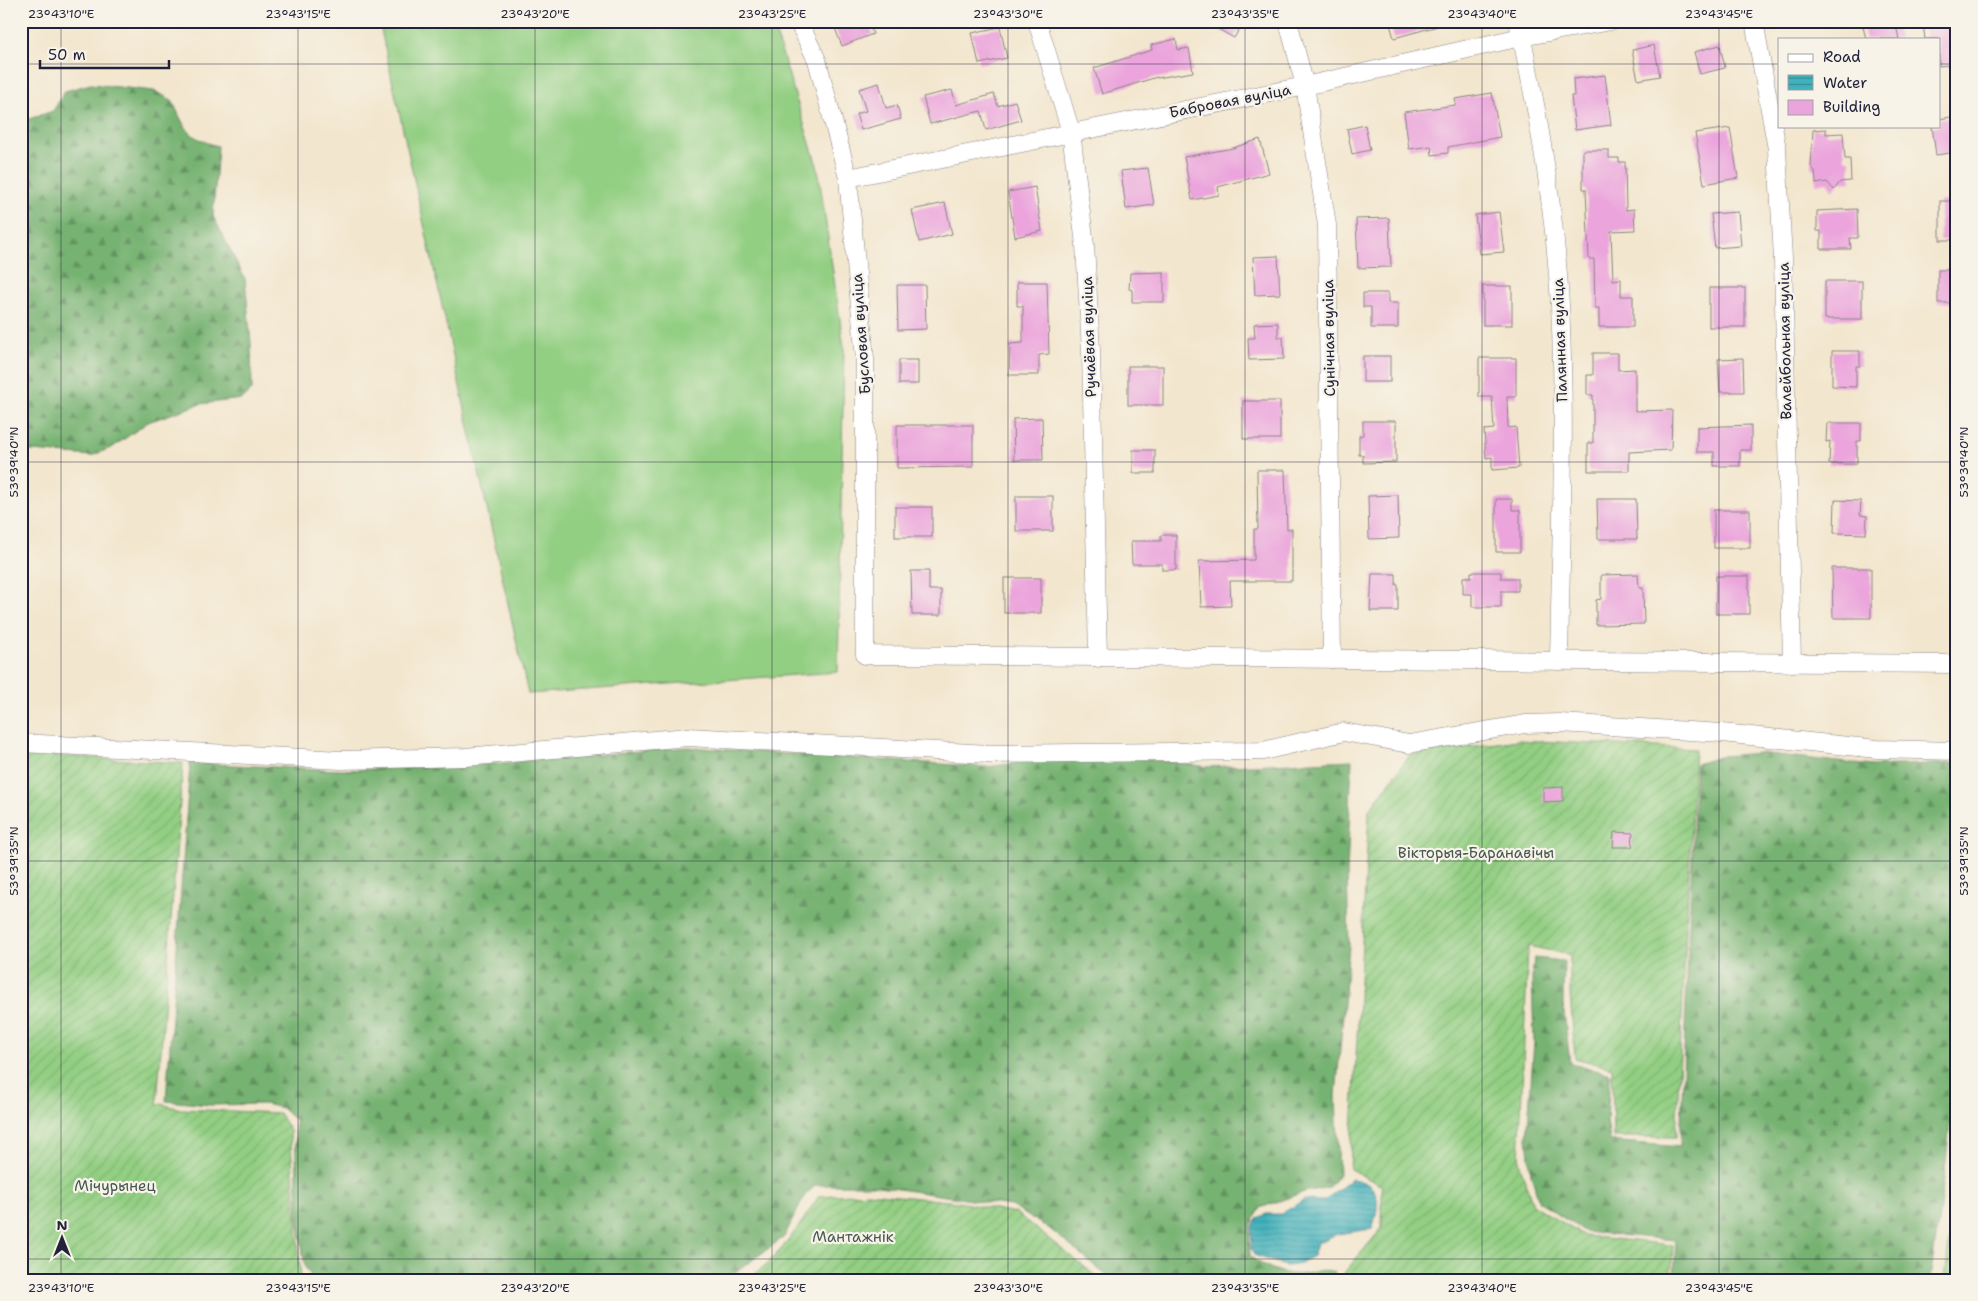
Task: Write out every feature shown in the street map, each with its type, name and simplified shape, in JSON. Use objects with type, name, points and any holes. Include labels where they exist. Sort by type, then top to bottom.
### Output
[{"type":"street","name":"Бусловая вуліца","points":[[798,21],[817,60],[848,178],[865,359],[865,655],[1098,658]]},
{"type":"street","name":"Ручаёвая вуліца","points":[[1037,21],[1071,132],[1085,245],[1091,351],[1098,658]]},
{"type":"street","name":"Сунічная вуліца","points":[[1288,21],[1305,86],[1327,226],[1332,659]]},
{"type":"street","name":"Бабровая вуліца","points":[[848,178],[1305,86],[1520,29],[1611,21]]},
{"type":"street","name":"Валейбольная вуліца","points":[[1754,21],[1777,148],[1781,222],[1792,663]]},
{"type":"street","name":"Палянная вуліца","points":[[1520,29],[1549,186],[1560,305],[1563,426],[1559,661]]},
{"type":"street","points":[[1098,658],[1957,664]]},
{"type":"street","points":[[21,743],[340,760],[465,757],[688,737],[988,754],[1263,751],[1344,732],[1409,744],[1525,724],[1560,723],[1722,733],[1877,749],[1957,751]]},
{"type":"green space","points":[[379,21],[772,21],[818,169],[844,348],[838,672],[528,694]]},
{"type":"green space","points":[[91,84],[154,91],[172,100],[184,125],[193,135],[218,146],[213,216],[245,279],[251,343],[252,390],[242,399],[200,404],[148,422],[113,447],[91,456],[21,450],[21,118],[29,119],[53,111],[65,91]]},
{"type":"green space","name":"Вікторыя-Баранавічы","points":[[1518,740],[1695,749],[1676,1137],[1613,1137],[1612,1068],[1575,1058],[1570,994],[1570,955],[1528,946],[1519,1162],[1533,1205],[1584,1236],[1673,1245],[1671,1280],[1344,1280],[1344,1273],[1382,1228],[1382,1186],[1350,1169],[1369,810],[1410,755]]},
{"type":"green space","points":[[688,747],[986,767],[1097,753],[1209,767],[1352,760],[1347,873],[1349,946],[1336,1095],[1339,1174],[1329,1187],[1304,1192],[1260,1208],[1250,1227],[1249,1256],[1261,1264],[1290,1274],[1304,1274],[1322,1270],[1334,1272],[1337,1280],[1112,1280],[1050,1229],[1011,1206],[872,1185],[816,1185],[805,1195],[784,1237],[725,1280],[314,1280],[305,1267],[298,1219],[295,1120],[282,1108],[265,1104],[210,1105],[166,1101],[190,763],[342,770],[467,766]]},
{"type":"green space","points":[[1760,753],[1872,766],[1957,763],[1957,1061],[1944,1179],[1930,1280],[1674,1280],[1676,1240],[1585,1232],[1539,1202],[1531,1174],[1527,1138],[1534,1042],[1532,978],[1534,958],[1564,961],[1563,1004],[1570,1063],[1610,1074],[1607,1121],[1610,1141],[1680,1147],[1696,764],[1723,756]]},
{"type":"green space","name":"Мічурынец","points":[[21,754],[183,763],[157,1103],[181,1109],[279,1113],[290,1131],[301,1280],[21,1280]]},
{"type":"green space","points":[[1957,1164],[1957,1280],[1945,1280]]},
{"type":"green space","name":"Мантажнік","points":[[868,1193],[958,1202],[1016,1213],[1101,1280],[744,1280],[767,1264],[777,1254],[819,1196]]},
{"type":"water","points":[[1352,1179],[1369,1185],[1377,1196],[1377,1211],[1372,1229],[1337,1234],[1317,1243],[1313,1256],[1297,1265],[1285,1266],[1254,1255],[1251,1250],[1252,1227],[1258,1218],[1266,1214],[1281,1214],[1304,1200],[1324,1201]]},
{"type":"building","points":[[832,21],[868,21],[873,34],[842,46]]},
{"type":"building","points":[[1204,21],[1244,21],[1234,38]]},
{"type":"building","points":[[1389,21],[1437,21],[1438,26],[1394,38]]},
{"type":"building","points":[[1895,21],[1899,38],[1866,38],[1863,27]]},
{"type":"building","points":[[1950,21],[1955,64],[1940,66],[1940,38],[1925,38],[1923,24]]},
{"type":"building","points":[[1000,27],[1007,58],[979,64],[972,33]]},
{"type":"building","points":[[1176,39],[1178,50],[1189,48],[1193,72],[1157,77],[1102,94],[1094,68],[1152,50],[1151,45]]},
{"type":"building","points":[[1654,45],[1660,76],[1638,80],[1632,50]]},
{"type":"building","points":[[1720,45],[1725,68],[1700,74],[1694,52]]},
{"type":"building","points":[[1605,75],[1611,125],[1575,130],[1571,96],[1574,96],[1573,79]]},
{"type":"building","points":[[879,83],[886,108],[897,105],[901,119],[861,130],[856,114],[866,111],[859,89]]},
{"type":"building","points":[[952,90],[956,105],[994,94],[998,106],[1015,101],[1021,120],[986,130],[981,111],[930,124],[923,97]]},
{"type":"building","points":[[1492,93],[1500,137],[1448,147],[1448,153],[1432,155],[1431,146],[1409,149],[1404,112],[1456,105],[1455,99]]},
{"type":"building","points":[[1957,116],[1957,152],[1936,155],[1932,128],[1940,128],[1940,119]]},
{"type":"building","points":[[1365,125],[1370,150],[1352,154],[1347,129]]},
{"type":"building","points":[[1730,128],[1738,178],[1704,184],[1695,133]]},
{"type":"building","points":[[1826,129],[1826,134],[1843,133],[1845,159],[1850,159],[1851,181],[1840,182],[1834,190],[1827,182],[1816,184],[1815,171],[1811,167],[1813,130]]},
{"type":"building","points":[[1260,139],[1269,173],[1218,187],[1219,195],[1192,200],[1184,157],[1233,148]]},
{"type":"building","points":[[1583,150],[1609,150],[1609,158],[1619,158],[1619,162],[1625,162],[1626,210],[1634,209],[1635,230],[1611,231],[1613,280],[1621,279],[1621,296],[1633,296],[1633,327],[1599,327],[1599,308],[1595,308],[1594,259],[1589,259],[1586,189],[1583,189]]},
{"type":"building","points":[[1148,168],[1154,205],[1126,209],[1121,171]]},
{"type":"building","points":[[1035,187],[1042,231],[1015,237],[1008,192]]},
{"type":"building","points":[[1940,201],[1957,201],[1957,240],[1940,240]]},
{"type":"building","points":[[945,203],[952,234],[919,242],[912,210]]},
{"type":"building","points":[[1857,209],[1858,238],[1850,238],[1851,249],[1821,249],[1821,231],[1817,231],[1817,211]]},
{"type":"building","points":[[1499,212],[1504,252],[1480,254],[1475,215]]},
{"type":"building","points":[[1738,212],[1741,246],[1715,248],[1711,214]]},
{"type":"building","points":[[1389,218],[1391,267],[1358,268],[1356,219]]},
{"type":"building","points":[[1278,256],[1280,294],[1255,295],[1253,257]]},
{"type":"building","points":[[1938,270],[1957,270],[1957,303],[1938,303]]},
{"type":"building","points":[[1164,272],[1164,302],[1132,302],[1132,290],[1129,289],[1130,273]]},
{"type":"building","points":[[1825,281],[1862,281],[1862,319],[1825,319]]},
{"type":"building","points":[[1017,282],[1047,282],[1049,354],[1039,355],[1039,375],[1009,375],[1010,344],[1023,343],[1023,306],[1017,306]]},
{"type":"building","points":[[897,285],[925,285],[926,329],[898,330]]},
{"type":"building","points":[[1483,286],[1512,286],[1512,325],[1483,325]]},
{"type":"building","points":[[1709,288],[1745,288],[1745,327],[1709,327]]},
{"type":"building","points":[[1363,293],[1388,293],[1388,303],[1398,303],[1398,328],[1371,328],[1371,307],[1363,307]]},
{"type":"building","points":[[1278,323],[1278,337],[1283,337],[1284,359],[1249,360],[1248,338],[1255,338],[1254,324]]},
{"type":"building","points":[[1832,351],[1860,351],[1860,366],[1856,366],[1856,387],[1832,386]]},
{"type":"building","points":[[1593,353],[1618,353],[1618,370],[1635,369],[1635,411],[1672,410],[1671,450],[1629,452],[1629,471],[1588,471],[1588,443],[1593,443],[1593,395],[1587,395],[1587,375],[1593,375]]},
{"type":"building","points":[[1363,356],[1390,356],[1390,382],[1363,382]]},
{"type":"building","points":[[1479,358],[1516,358],[1516,397],[1507,397],[1508,428],[1516,427],[1519,468],[1492,470],[1492,457],[1486,458],[1484,430],[1494,429],[1492,397],[1479,397]]},
{"type":"building","points":[[1743,358],[1744,392],[1720,392],[1718,359]]},
{"type":"building","points":[[899,360],[918,360],[918,384],[899,384]]},
{"type":"building","points":[[1128,366],[1163,366],[1163,405],[1128,405]]},
{"type":"building","points":[[1243,401],[1280,401],[1280,439],[1243,439]]},
{"type":"building","points":[[1042,418],[1043,460],[1014,460],[1013,419]]},
{"type":"building","points":[[1363,421],[1396,421],[1396,462],[1363,463],[1363,455],[1359,455],[1359,436],[1363,435]]},
{"type":"building","points":[[1827,423],[1861,423],[1861,441],[1857,441],[1857,464],[1829,464],[1830,441],[1826,442]]},
{"type":"building","points":[[897,425],[973,425],[973,467],[897,468]]},
{"type":"building","points":[[1751,425],[1751,450],[1740,450],[1740,466],[1714,466],[1714,452],[1697,452],[1697,427]]},
{"type":"building","points":[[1133,450],[1155,450],[1155,473],[1133,473]]},
{"type":"building","points":[[1257,470],[1285,470],[1287,529],[1292,529],[1292,581],[1230,581],[1231,606],[1201,607],[1199,561],[1254,560],[1254,529],[1258,529]]},
{"type":"building","points":[[1398,495],[1399,538],[1369,539],[1368,496]]},
{"type":"building","points":[[1016,496],[1053,496],[1053,531],[1016,531]]},
{"type":"building","points":[[1496,499],[1512,499],[1512,510],[1520,510],[1520,552],[1496,552]]},
{"type":"building","points":[[1597,499],[1636,499],[1637,539],[1598,539]]},
{"type":"building","points":[[1835,500],[1861,501],[1860,515],[1867,516],[1866,534],[1834,533]]},
{"type":"building","points":[[895,507],[932,507],[932,537],[895,537]]},
{"type":"building","points":[[1714,510],[1750,510],[1750,548],[1714,548]]},
{"type":"building","points":[[1161,535],[1176,535],[1176,570],[1162,570],[1162,564],[1132,564],[1131,541],[1161,541]]},
{"type":"building","points":[[1832,568],[1871,568],[1871,618],[1833,618]]},
{"type":"building","points":[[911,571],[929,571],[929,590],[941,590],[941,615],[912,615]]},
{"type":"building","points":[[1471,572],[1501,572],[1501,578],[1518,578],[1518,591],[1501,591],[1501,607],[1472,607],[1472,594],[1463,594],[1463,577],[1471,577]]},
{"type":"building","points":[[1372,574],[1396,574],[1398,611],[1370,611]]},
{"type":"building","points":[[1638,574],[1639,588],[1643,588],[1644,624],[1596,625],[1596,600],[1601,599],[1601,575]]},
{"type":"building","points":[[1716,576],[1749,576],[1749,614],[1716,614]]},
{"type":"building","points":[[1004,578],[1041,578],[1041,613],[1004,613]]},
{"type":"building","points":[[1563,787],[1563,801],[1543,802],[1543,788]]},
{"type":"building","points":[[1614,832],[1633,833],[1632,847],[1613,847]]}]
